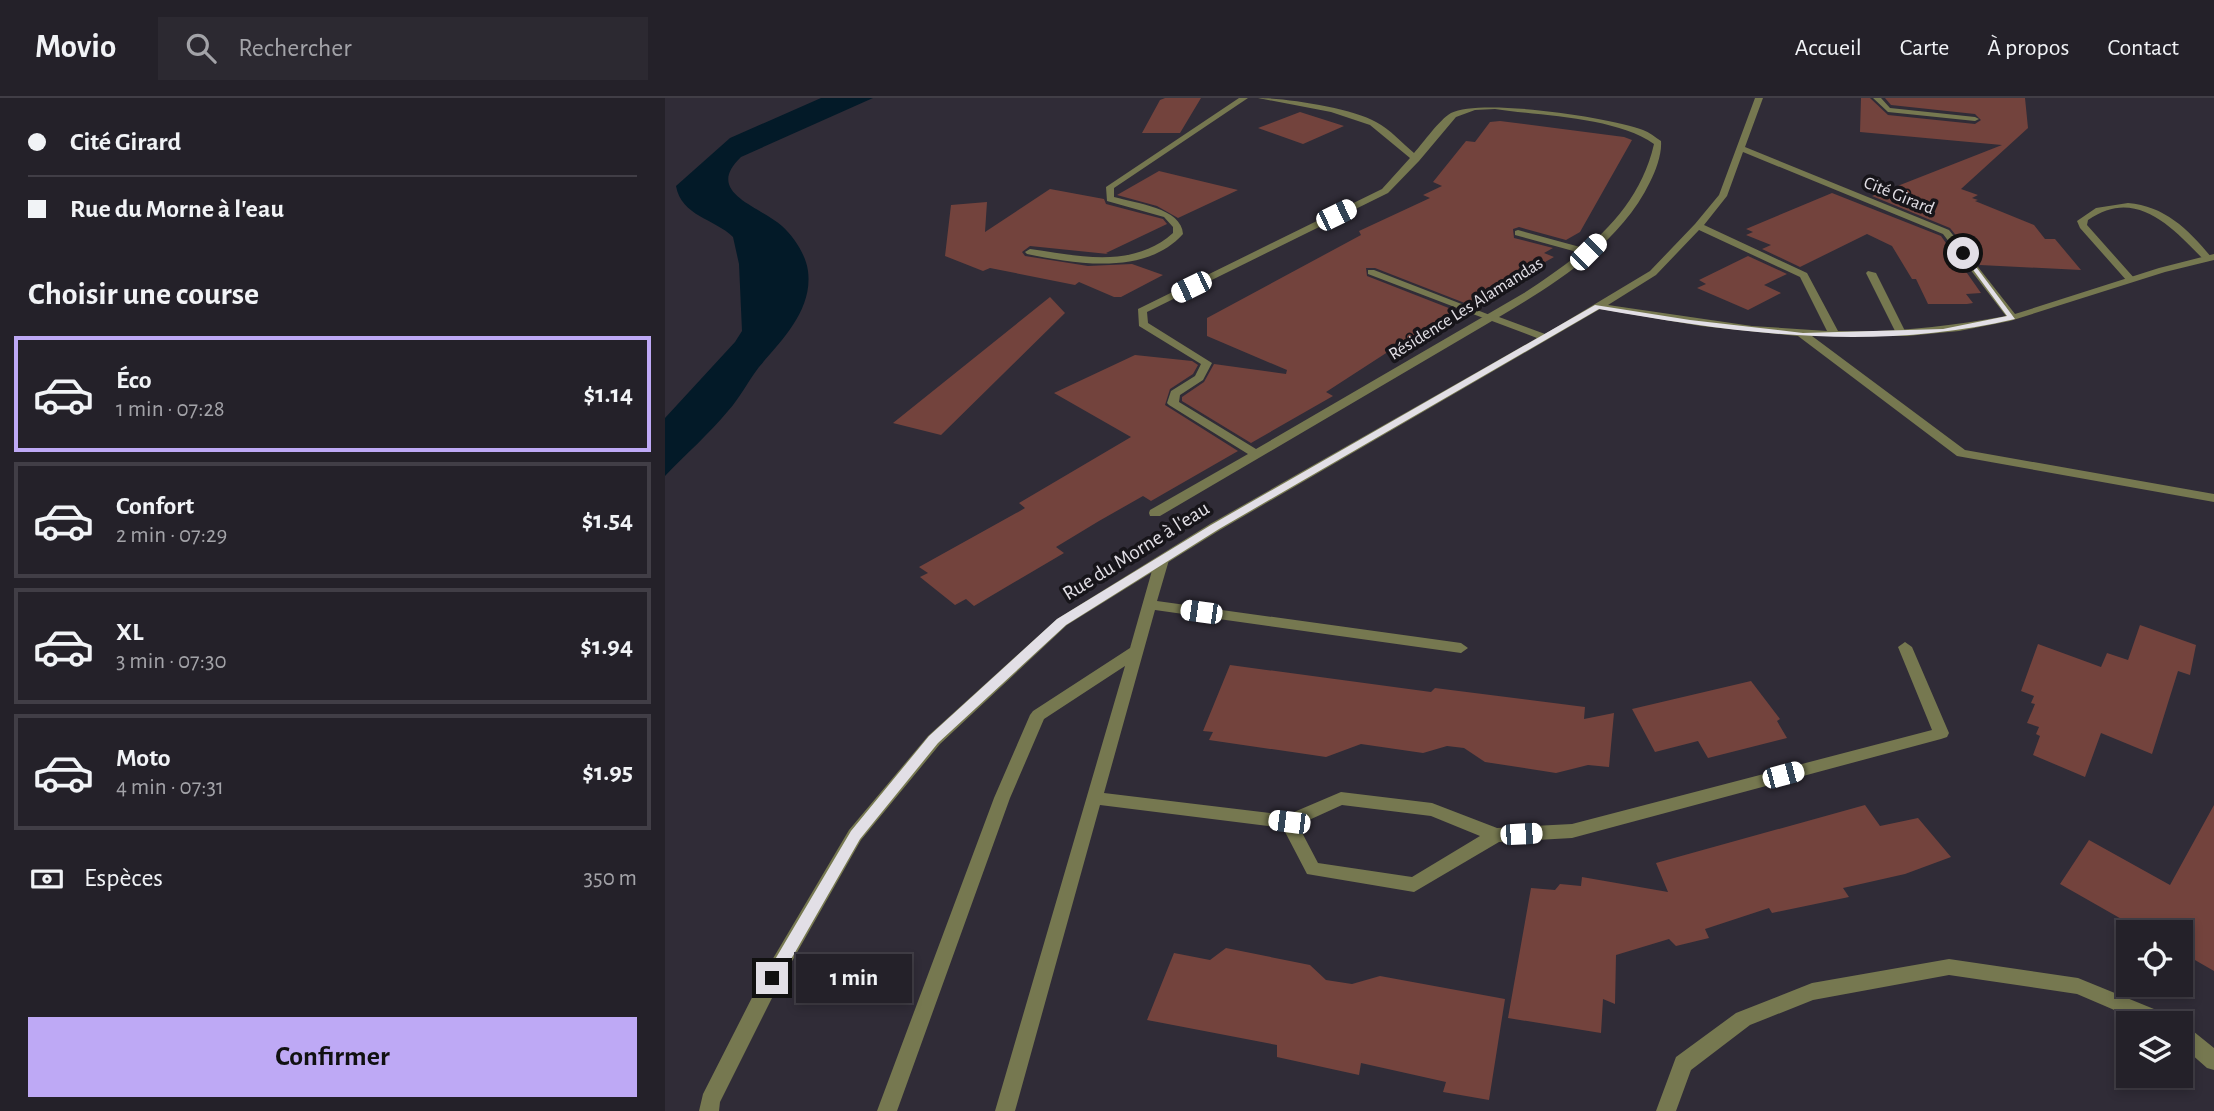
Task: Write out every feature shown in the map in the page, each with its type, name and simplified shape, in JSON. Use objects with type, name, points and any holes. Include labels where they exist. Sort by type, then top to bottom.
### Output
[{"type":"street","points":[[1030,252],[1083,259],[1132,258],[1166,248],[1178,234],[1178,226],[1167,215],[1110,199],[1110,187],[1244,98]]},
{"type":"street","points":[[1262,98],[1332,110],[1373,124],[1416,159]]},
{"type":"street","name":"Rue du Morne à l'eau","points":[[709,1111],[710,1101],[772,978],[864,824],[934,740],[1062,622],[1162,559],[1546,338],[1653,273],[1723,196],[1759,98]]},
{"type":"street","points":[[1877,98],[1888,110],[1975,119]]},
{"type":"street","name":"Résidence Les Alamandas","points":[[1155,513],[1257,455],[1490,317],[1588,252],[1632,206],[1655,161],[1658,143],[1642,132],[1599,121],[1496,107],[1474,108],[1453,115],[1385,191],[1142,311],[1143,324],[1207,363],[1199,378],[1174,393],[1173,403],[1257,455]]},
{"type":"street","name":"Cité Girard","points":[[1741,149],[1946,232],[2012,317]]},
{"type":"street","points":[[2130,279],[2083,226],[2082,221],[2087,216],[2123,205],[2150,208],[2168,219],[2211,258]]},
{"type":"street","points":[[1698,226],[1804,275],[1834,334]]},
{"type":"street","points":[[1518,233],[1588,252]]},
{"type":"street","points":[[1598,306],[1690,323],[1803,335],[1943,332],[2012,317],[2130,279],[2211,258]]},
{"type":"street","points":[[1371,272],[1546,338]]},
{"type":"street","points":[[1871,273],[1901,333]]},
{"type":"street","points":[[1803,335],[1961,453],[2214,498]]},
{"type":"street","points":[[1005,1111],[1162,559]]},
{"type":"street","points":[[1150,605],[1461,648]]},
{"type":"street","points":[[1094,798],[1289,822],[1341,798],[1432,810],[1496,835],[1572,831],[1941,733],[1905,647]]},
{"type":"street","points":[[887,1111],[1002,798],[1038,715],[1136,651]]},
{"type":"street","points":[[1289,822],[1313,869],[1414,885],[1496,835]]},
{"type":"street","points":[[1666,1111],[1683,1064],[1743,1019],[1812,992],[1949,967],[2078,986],[2138,1011]]},
{"type":"street","points":[[2193,1043],[2214,1061]]},
{"type":"water","points":[[821,98],[873,98],[741,157],[731,169],[728,180],[731,189],[739,198],[782,226],[799,247],[808,271],[806,299],[794,324],[732,406],[665,476],[665,418],[742,331],[739,264],[733,237],[691,211],[679,196],[676,186],[730,138]]},
{"type":"building","points":[[1201,98],[1180,133],[1142,133],[1160,100]]},
{"type":"building","points":[[1861,98],[1870,98],[1888,115],[1975,124],[1981,120],[1975,114],[1891,105],[1885,98],[2025,98],[2028,128],[1961,189],[1978,195],[1972,198],[1978,200],[1975,201],[2034,225],[2045,239],[2055,239],[2081,270],[1980,265],[1950,228],[1872,196],[2002,145],[1860,132]]},
{"type":"building","points":[[1300,112],[1344,126],[1303,144],[1258,128]]},
{"type":"building","points":[[1500,121],[1632,140],[1580,232],[1566,240],[1519,227],[1513,229],[1514,238],[1553,248],[1544,253],[1554,257],[1513,280],[1516,281],[1475,307],[1375,268],[1366,268],[1367,276],[1464,314],[1414,345],[1406,342],[1397,346],[1326,392],[1333,396],[1251,443],[1182,401],[1182,397],[1204,382],[1214,364],[1286,374],[1287,370],[1207,336],[1207,318],[1361,235],[1359,231],[1430,198],[1423,195],[1442,186],[1433,182],[1466,141],[1475,142],[1490,122]]},
{"type":"building","points":[[1159,171],[1238,190],[1178,218],[1157,206],[1117,195]]},
{"type":"building","points":[[1050,189],[1104,199],[1106,204],[1163,219],[1167,224],[1106,253],[1108,254],[1030,246],[1022,252],[1025,256],[1088,266],[1132,264],[1163,275],[1121,297],[1114,297],[1079,282],[1075,285],[990,268],[983,271],[945,256],[951,205],[987,202],[985,232]]},
{"type":"building","points":[[1832,193],[1941,236],[1981,293],[1966,294],[1973,303],[1928,304],[1916,279],[1912,279],[1892,246],[1867,234],[1800,267],[1762,249],[1771,245],[1746,235],[1753,232],[1746,229]]},
{"type":"building","points":[[1748,256],[1787,274],[1764,285],[1781,293],[1748,310],[1697,288],[1706,284],[1699,280]]},
{"type":"building","points":[[1050,297],[1065,313],[941,435],[893,423]]},
{"type":"building","points":[[1135,355],[1192,361],[1198,365],[1193,374],[1170,389],[1165,405],[1238,451],[1151,501],[1143,496],[1099,521],[1056,547],[1064,553],[974,606],[966,599],[955,605],[920,577],[928,573],[919,567],[1025,508],[1019,503],[1131,437],[1054,393]]},
{"type":"building","points":[[2140,625],[2196,645],[2190,675],[2178,671],[2152,754],[2101,733],[2085,777],[2033,755],[2040,736],[2036,734],[2039,727],[2027,723],[2035,704],[2031,703],[2034,696],[2021,691],[2038,644],[2101,667],[2107,653],[2128,660]]},
{"type":"building","points":[[1230,665],[1431,692],[1435,688],[1585,707],[1584,719],[1614,713],[1609,767],[1588,765],[1556,773],[1485,762],[1464,748],[1447,746],[1423,753],[1361,744],[1326,757],[1209,740],[1213,732],[1203,731]]},
{"type":"building","points":[[1751,681],[1780,719],[1777,721],[1787,738],[1708,758],[1698,741],[1655,752],[1632,709]]},
{"type":"building","points":[[1865,805],[1880,826],[1918,818],[1951,857],[1905,874],[1843,888],[1849,897],[1772,913],[1769,908],[1705,929],[1709,938],[1676,946],[1669,939],[1616,955],[1615,1004],[1603,999],[1601,1033],[1508,1018],[1531,888],[1555,890],[1560,884],[1581,886],[1582,877],[1668,892],[1656,863]]},
{"type":"building","points":[[2214,805],[2214,971],[2193,959],[2193,920],[2123,920],[2060,884],[2089,840],[2170,885]]},
{"type":"building","points":[[1226,948],[1310,965],[1326,980],[1352,984],[1380,976],[1505,999],[1489,1100],[1443,1092],[1446,1082],[1361,1063],[1359,1075],[1277,1057],[1277,1045],[1147,1020],[1174,953],[1210,960]]},
{"type":"route","points":[[772,978],[855,835],[934,740],[1062,622],[1215,527],[1598,306],[1690,323],[1803,335],[1943,332],[2012,317],[1963,253]]}]
